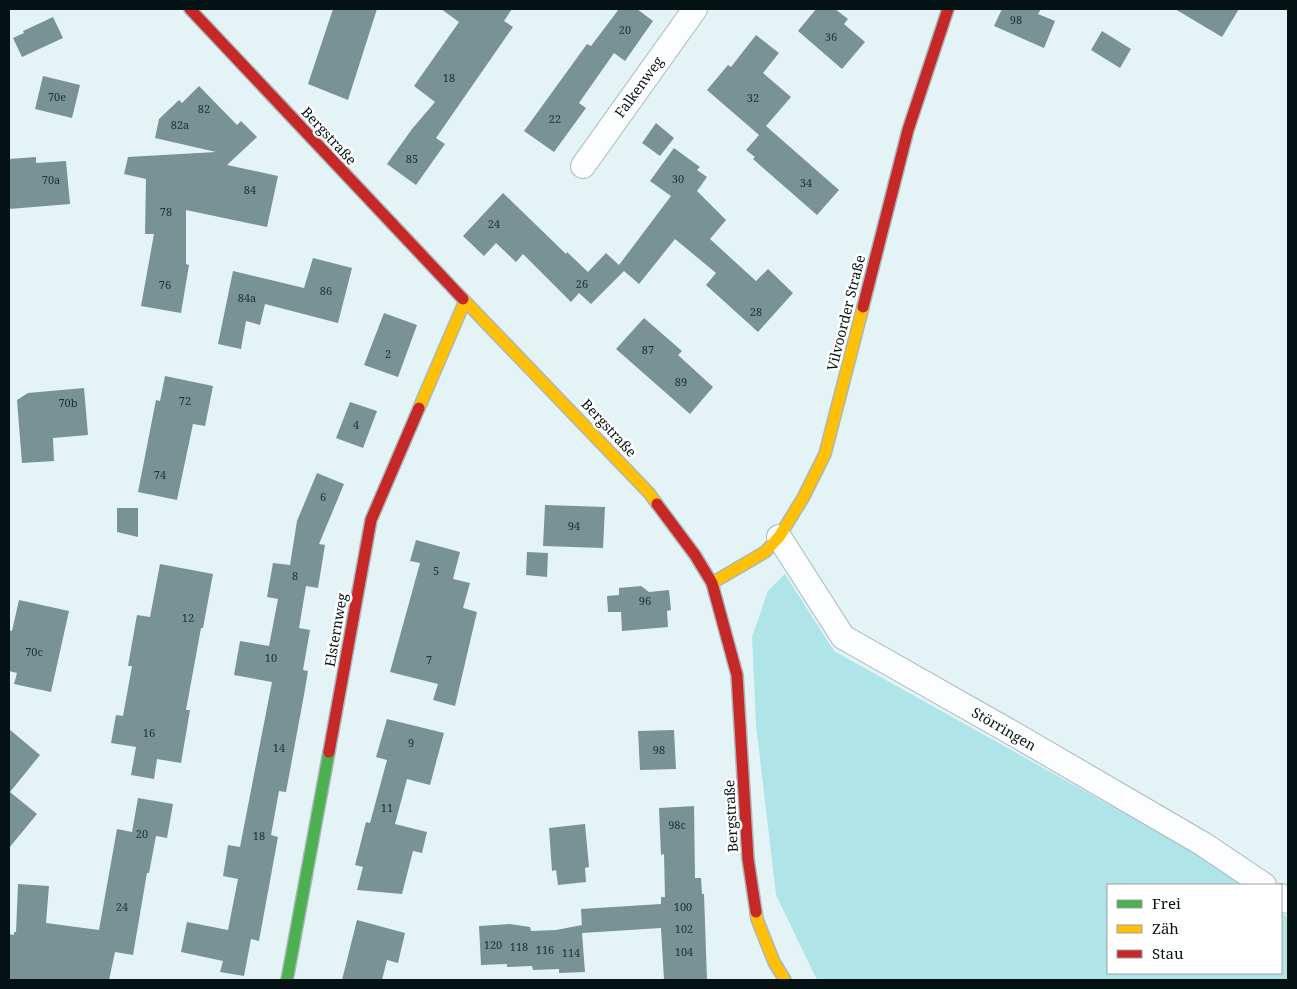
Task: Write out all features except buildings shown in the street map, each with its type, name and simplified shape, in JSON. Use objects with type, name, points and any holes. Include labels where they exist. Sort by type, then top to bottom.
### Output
[{"type":"street","name":"Bergstraße","points":[[190,9],[377,210],[649,493],[684,539],[712,584],[737,675],[748,859],[757,919],[774,962],[785,980]]},
{"type":"street","name":"Falkenweg","points":[[583,166],[695,9]]},
{"type":"street","name":"Vilvoorder Straße","points":[[712,584],[765,552],[779,537],[803,498],[825,454],[908,130],[948,9]]},
{"type":"street","name":"Elsternweg","points":[[287,980],[371,520],[465,301]]},
{"type":"street","name":"Störringen","points":[[779,537],[843,637],[1203,844],[1263,884]]},
{"type":"shaded area","points":[[785,574],[834,651],[1199,855],[1241,884],[1107,884],[1107,974],[1282,974],[1282,913],[1288,918],[1288,980],[817,980],[776,895],[756,725],[752,637],[768,591]]},
{"type":"traffic: fast","points":[[287,980],[329,752]]},
{"type":"traffic: slow","points":[[463,299],[649,493],[657,504]]},
{"type":"traffic: slow","points":[[419,408],[465,301]]},
{"type":"traffic: slow","points":[[712,583],[765,552],[779,537],[803,498],[825,454],[863,307]]},
{"type":"traffic: slow","points":[[756,912],[774,962],[785,980]]},
{"type":"traffic: jam","points":[[190,9],[463,299]]},
{"type":"traffic: jam","points":[[863,307],[908,130],[948,9]]},
{"type":"traffic: jam","points":[[329,752],[371,520],[419,408]]},
{"type":"traffic: jam","points":[[657,504],[695,555],[712,583],[737,675],[748,859],[756,912]]}]
